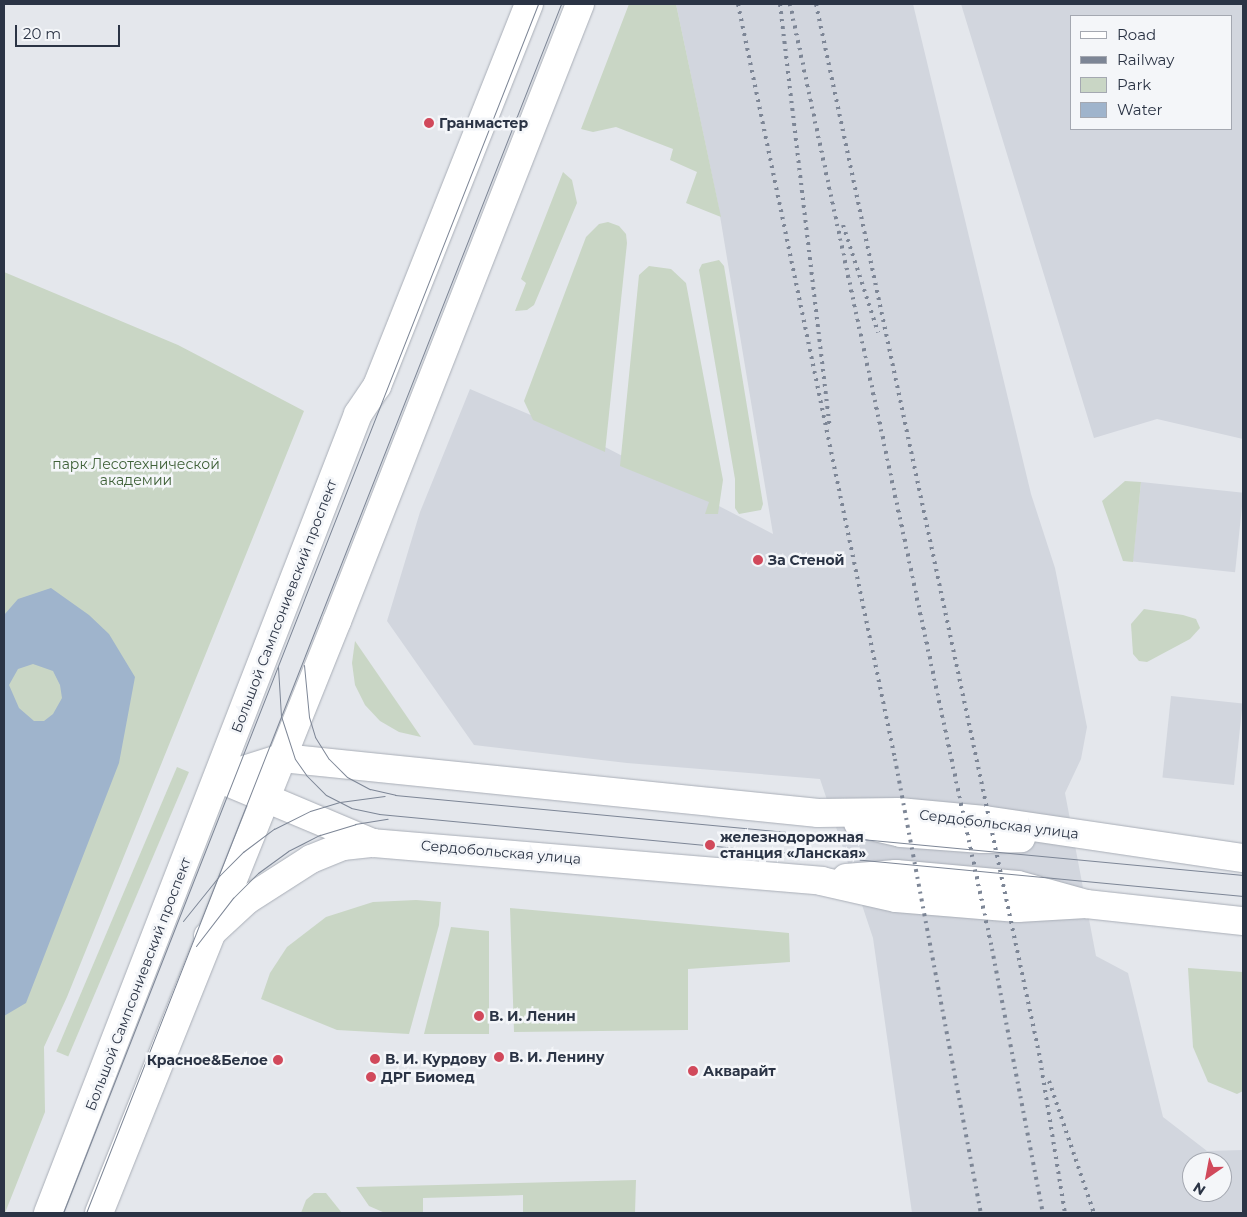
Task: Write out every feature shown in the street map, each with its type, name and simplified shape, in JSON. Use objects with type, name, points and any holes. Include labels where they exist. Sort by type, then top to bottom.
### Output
[{"type":"main road","name":"Большой Сампсониевский проспект","points":[[48,1213],[358,414],[377,386],[529,4]]},
{"type":"main road","points":[[99,1213],[208,937],[282,758],[580,4]]},
{"type":"main road","name":"Сердобольская улица","points":[[218,778],[282,758],[818,813],[900,833],[982,839],[1090,836],[1243,858]]},
{"type":"main road","points":[[218,778],[373,842]]},
{"type":"main road","name":"Сердобольская улица","points":[[208,937],[247,900],[311,859],[343,846],[373,842],[821,880],[896,874],[1009,884],[1086,904],[1243,921]]},
{"type":"shaded area","points":[[676,4],[913,4],[1031,494],[1055,568],[1087,727],[1081,759],[1065,793],[1096,956],[1128,973],[1163,1117],[1207,1151],[1243,1150],[1243,1213],[912,1213],[873,938],[820,779],[627,763],[474,745],[387,621],[420,512],[470,389],[605,447],[773,534],[718,204]]},
{"type":"shaded area","points":[[961,4],[1243,4],[1243,439],[1157,419],[1094,438]]},
{"type":"shaded area","points":[[1141,482],[1243,493],[1235,572],[1133,562]]},
{"type":"shaded area","points":[[1171,696],[1243,704],[1234,785],[1162,778]]},
{"type":"green space","points":[[629,4],[676,4],[721,217],[686,203],[697,172],[670,160],[673,149],[616,127],[593,132],[581,129]]},
{"type":"green space","points":[[563,172],[572,180],[577,203],[534,305],[527,310],[515,311],[526,283],[521,279]]},
{"type":"green space","points":[[608,222],[619,226],[626,234],[627,243],[605,452],[533,420],[524,401],[586,237],[599,224]]},
{"type":"green space","points":[[719,260],[724,266],[763,504],[761,510],[739,514],[735,508],[735,479],[699,270],[702,264]]},
{"type":"green space","points":[[649,266],[671,269],[686,283],[723,480],[718,514],[705,514],[709,502],[620,466],[639,275]]},
{"type":"green space","name":"парк Лесотехнической академии","points":[[4,272],[178,345],[304,411],[67,997],[44,1047],[45,1112],[5,1213]]},
{"type":"green space","points":[[1125,481],[1141,482],[1133,562],[1123,561],[1102,501]]},
{"type":"green space","points":[[1144,609],[1196,619],[1200,628],[1190,639],[1147,662],[1139,661],[1133,654],[1131,624]]},
{"type":"green space","points":[[355,641],[421,737],[399,732],[380,721],[365,705],[355,685],[352,663]]},
{"type":"green space","points":[[177,767],[189,772],[68,1057],[56,1051]]},
{"type":"green space","points":[[416,900],[441,902],[439,925],[409,1034],[337,1030],[261,999],[270,973],[287,947],[326,917],[373,902]]},
{"type":"green space","points":[[510,908],[789,933],[790,962],[688,969],[688,1030],[514,1032]]},
{"type":"green space","points":[[451,927],[489,931],[489,1034],[424,1034]]},
{"type":"green space","points":[[1188,968],[1243,972],[1243,1091],[1237,1094],[1208,1082],[1193,1047]]},
{"type":"green space","points":[[636,1180],[635,1213],[523,1213],[523,1195],[423,1198],[423,1213],[385,1213],[369,1206],[356,1187]]},
{"type":"green space","points":[[314,1193],[326,1193],[342,1213],[301,1213],[306,1200]]},
{"type":"water","points":[[51,588],[89,615],[109,634],[135,677],[119,763],[26,1003],[4,1016],[4,615],[18,599]],"holes":[[[33,664],[53,671],[60,685],[62,698],[53,714],[44,721],[34,721],[19,708],[9,685],[18,669]]]},
{"type":"tram line","points":[[63,1213],[538,4]]},
{"type":"tram line","points":[[86,1213],[561,4]]},
{"type":"tram line","points":[[304,665],[309,717],[315,737],[329,759],[347,777],[370,789],[395,795],[1243,875]]},
{"type":"tram line","points":[[278,667],[281,716],[295,759],[306,775],[326,795],[351,808],[379,814],[1243,896]]},
{"type":"tram line","points":[[183,921],[220,875],[243,852],[274,829],[310,811],[340,802],[385,796]]},
{"type":"tram line","points":[[196,946],[233,898],[258,873],[288,851],[320,835],[355,824],[388,819]]},
{"type":"railway","points":[[738,4],[895,759],[981,1213]]},
{"type":"railway","points":[[780,4],[830,427]]},
{"type":"railway","points":[[790,4],[992,949],[1043,1213]]},
{"type":"railway","points":[[816,4],[1039,1053],[1065,1213]]},
{"type":"railway","points":[[843,225],[878,332]]},
{"type":"railway","points":[[1049,1081],[1094,1213]]},
{"type":"place","name":"Гранмастер","points":[[429,123]]},
{"type":"place","name":"За Стеной","points":[[758,560]]},
{"type":"place","name":"железнодорожная станция «Ланская»","points":[[710,845]]},
{"type":"place","name":"В. И. Ленин","points":[[479,1016]]},
{"type":"place","name":"В. И. Ленину","points":[[499,1057]]},
{"type":"place","name":"В. И. Курдову","points":[[375,1059]]},
{"type":"place","name":"Красное&Белое","points":[[278,1060]]},
{"type":"place","name":"Акварайт","points":[[693,1071]]},
{"type":"place","name":"ДРГ Биомед","points":[[371,1077]]}]
